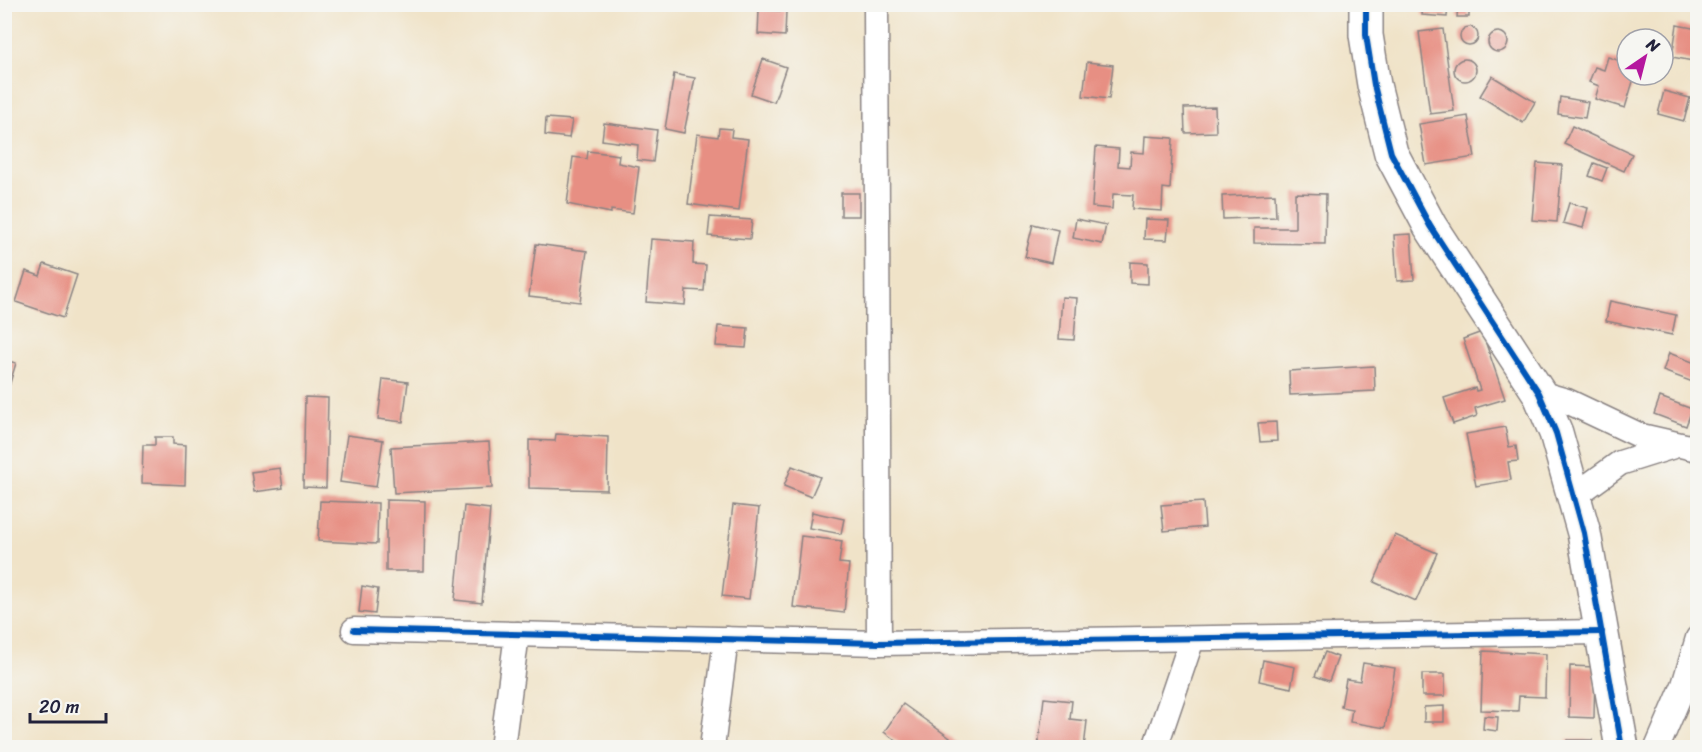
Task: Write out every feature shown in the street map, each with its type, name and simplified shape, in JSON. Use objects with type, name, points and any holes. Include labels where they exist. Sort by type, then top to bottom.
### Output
[{"type":"street","points":[[876,4],[879,643]]},
{"type":"street","points":[[1366,4],[1366,35],[1374,85],[1391,153],[1430,226],[1539,393],[1556,433],[1584,533],[1622,747]]},
{"type":"street","points":[[1539,393],[1567,401],[1641,436],[1687,447]]},
{"type":"street","points":[[1573,497],[1620,463],[1687,447]]},
{"type":"street","points":[[354,630],[879,643],[1602,632]]},
{"type":"street","points":[[502,747],[517,634]]},
{"type":"street","points":[[1657,747],[1684,685],[1698,638]]},
{"type":"street","points":[[712,747],[726,639]]},
{"type":"street","points":[[1155,747],[1192,639]]},
{"type":"building","points":[[1423,4],[1448,4],[1447,17],[1422,15]]},
{"type":"building","points":[[1458,4],[1469,4],[1469,17],[1457,17]]},
{"type":"building","points":[[759,10],[786,11],[785,36],[758,34]]},
{"type":"building","points":[[1677,25],[1698,29],[1698,62],[1675,58]]},
{"type":"building","points":[[1469,27],[1475,30],[1478,36],[1475,42],[1469,45],[1463,42],[1460,36],[1463,30]]},
{"type":"building","points":[[1443,29],[1454,111],[1430,114],[1419,32]]},
{"type":"building","points":[[1498,32],[1505,35],[1508,42],[1505,49],[1498,52],[1491,49],[1488,42],[1491,35]]},
{"type":"building","points":[[1608,57],[1615,59],[1615,87],[1631,87],[1625,108],[1595,99],[1599,86],[1589,82],[1595,67],[1604,70]]},
{"type":"building","points":[[763,59],[786,67],[774,102],[751,94]]},
{"type":"building","points":[[1461,59],[1469,59],[1476,66],[1476,74],[1469,81],[1461,81],[1454,74],[1454,66]]},
{"type":"building","points":[[1087,62],[1113,65],[1109,99],[1083,96]]},
{"type":"building","points":[[674,74],[695,78],[684,133],[665,129]]},
{"type":"building","points":[[1492,76],[1535,102],[1523,123],[1480,96]]},
{"type":"building","points":[[1664,91],[1690,98],[1684,121],[1658,114]]},
{"type":"building","points":[[1560,97],[1588,102],[1585,118],[1558,114]]},
{"type":"building","points":[[1215,107],[1216,132],[1185,133],[1184,108]]},
{"type":"building","points":[[1468,116],[1475,157],[1426,165],[1419,124]]},
{"type":"building","points":[[546,118],[572,120],[569,138],[545,135]]},
{"type":"building","points":[[604,123],[657,130],[653,162],[637,160],[638,145],[602,140]]},
{"type":"building","points":[[1572,126],[1632,154],[1624,171],[1564,144]]},
{"type":"building","points":[[719,128],[732,129],[731,137],[748,139],[739,211],[688,204],[697,134],[718,137]]},
{"type":"building","points":[[1145,136],[1173,138],[1170,189],[1163,188],[1162,211],[1132,209],[1133,195],[1113,194],[1112,209],[1092,207],[1096,147],[1119,149],[1118,166],[1130,167],[1131,152],[1144,153]]},
{"type":"building","points":[[588,151],[619,155],[618,163],[639,167],[633,213],[611,210],[611,213],[567,204],[573,157],[587,159]]},
{"type":"building","points":[[1537,163],[1562,165],[1557,222],[1532,220]]},
{"type":"building","points":[[1594,163],[1607,168],[1602,181],[1589,176]]},
{"type":"building","points":[[841,193],[859,193],[859,216],[841,216]]},
{"type":"building","points":[[1295,193],[1326,194],[1325,244],[1254,243],[1254,228],[1295,228]]},
{"type":"building","points":[[1275,194],[1276,217],[1223,219],[1222,196]]},
{"type":"building","points":[[1569,203],[1588,208],[1583,228],[1563,223]]},
{"type":"building","points":[[710,217],[752,220],[750,239],[708,236]]},
{"type":"building","points":[[1076,219],[1106,225],[1102,244],[1073,238]]},
{"type":"building","points":[[1145,219],[1169,220],[1167,240],[1144,239]]},
{"type":"building","points":[[1033,224],[1058,230],[1051,263],[1025,257]]},
{"type":"building","points":[[1411,234],[1414,280],[1397,281],[1394,235]]},
{"type":"building","points":[[651,239],[694,242],[693,264],[706,265],[704,291],[686,290],[685,305],[646,302]]},
{"type":"building","points":[[536,244],[587,251],[580,302],[529,296]]},
{"type":"building","points":[[1130,262],[1148,263],[1148,284],[1130,283]]},
{"type":"building","points":[[44,264],[77,275],[63,318],[16,302],[26,271],[40,276]]},
{"type":"building","points":[[1062,297],[1077,298],[1074,340],[1059,339]]},
{"type":"building","points":[[1610,301],[1676,315],[1672,335],[1606,321]]},
{"type":"building","points":[[718,326],[748,328],[746,348],[716,346]]},
{"type":"building","points":[[1482,332],[1505,399],[1475,408],[1477,416],[1453,424],[1444,398],[1475,388],[1476,391],[1480,390],[1463,339]]},
{"type":"building","points":[[1669,353],[1698,364],[1698,384],[1663,371]]},
{"type":"building","points":[[4,360],[16,363],[7,393],[4,393]]},
{"type":"building","points":[[1374,366],[1375,391],[1290,395],[1289,371]]},
{"type":"building","points":[[383,379],[408,382],[403,422],[378,419]]},
{"type":"building","points":[[305,397],[328,398],[326,488],[303,487]]},
{"type":"building","points":[[1660,397],[1692,409],[1686,426],[1654,414]]},
{"type":"building","points":[[1276,422],[1277,441],[1260,442],[1258,423]]},
{"type":"building","points":[[1505,427],[1509,447],[1516,446],[1518,461],[1508,462],[1511,480],[1476,486],[1466,434]]},
{"type":"building","points":[[556,434],[608,437],[607,490],[529,488],[529,440],[555,441]]},
{"type":"building","points":[[347,435],[383,440],[376,487],[340,482]]},
{"type":"building","points":[[155,437],[173,437],[173,444],[186,445],[185,485],[142,483],[143,445],[155,445]]},
{"type":"building","points":[[489,442],[492,488],[394,493],[391,447]]},
{"type":"building","points":[[792,466],[820,477],[811,497],[784,486]]},
{"type":"building","points":[[280,468],[283,488],[254,492],[251,472]]},
{"type":"building","points":[[386,500],[425,501],[424,571],[386,571]]},
{"type":"building","points":[[320,501],[378,503],[377,544],[318,541]]},
{"type":"building","points":[[1203,502],[1205,527],[1164,531],[1161,505]]},
{"type":"building","points":[[733,505],[759,508],[749,599],[722,596]]},
{"type":"building","points":[[464,506],[490,509],[482,603],[455,600]]},
{"type":"building","points":[[812,512],[844,519],[841,534],[809,528]]},
{"type":"building","points":[[1395,535],[1437,553],[1416,601],[1374,582]]},
{"type":"building","points":[[801,536],[842,541],[839,563],[849,564],[844,613],[793,607]]},
{"type":"building","points":[[362,586],[378,589],[375,614],[359,612]]},
{"type":"building","points":[[1483,651],[1546,654],[1545,697],[1519,696],[1518,711],[1481,710]]},
{"type":"building","points":[[1325,652],[1338,657],[1329,681],[1315,676]]},
{"type":"building","points":[[1263,660],[1295,667],[1291,688],[1259,681]]},
{"type":"building","points":[[1363,663],[1395,668],[1385,728],[1350,722],[1352,709],[1341,707],[1346,679],[1360,681]]},
{"type":"building","points":[[1570,666],[1595,667],[1594,718],[1569,717]]},
{"type":"building","points":[[1422,674],[1445,674],[1445,696],[1422,696]]},
{"type":"building","points":[[1044,698],[1072,701],[1070,719],[1087,721],[1084,748],[1038,748]]},
{"type":"building","points":[[903,704],[957,743],[954,748],[906,748],[884,732]]},
{"type":"building","points":[[1444,706],[1444,722],[1424,722],[1424,707]]},
{"type":"building","points":[[1484,716],[1498,717],[1497,731],[1483,729]]},
{"type":"building","points":[[1567,740],[1592,740],[1592,748],[1567,748]]},
{"type":"cycle path","points":[[1366,4],[1366,35],[1374,85],[1391,153],[1430,226],[1539,393],[1556,433],[1584,533],[1622,748]]},
{"type":"cycle path","points":[[354,630],[879,643],[1602,632]]}]
